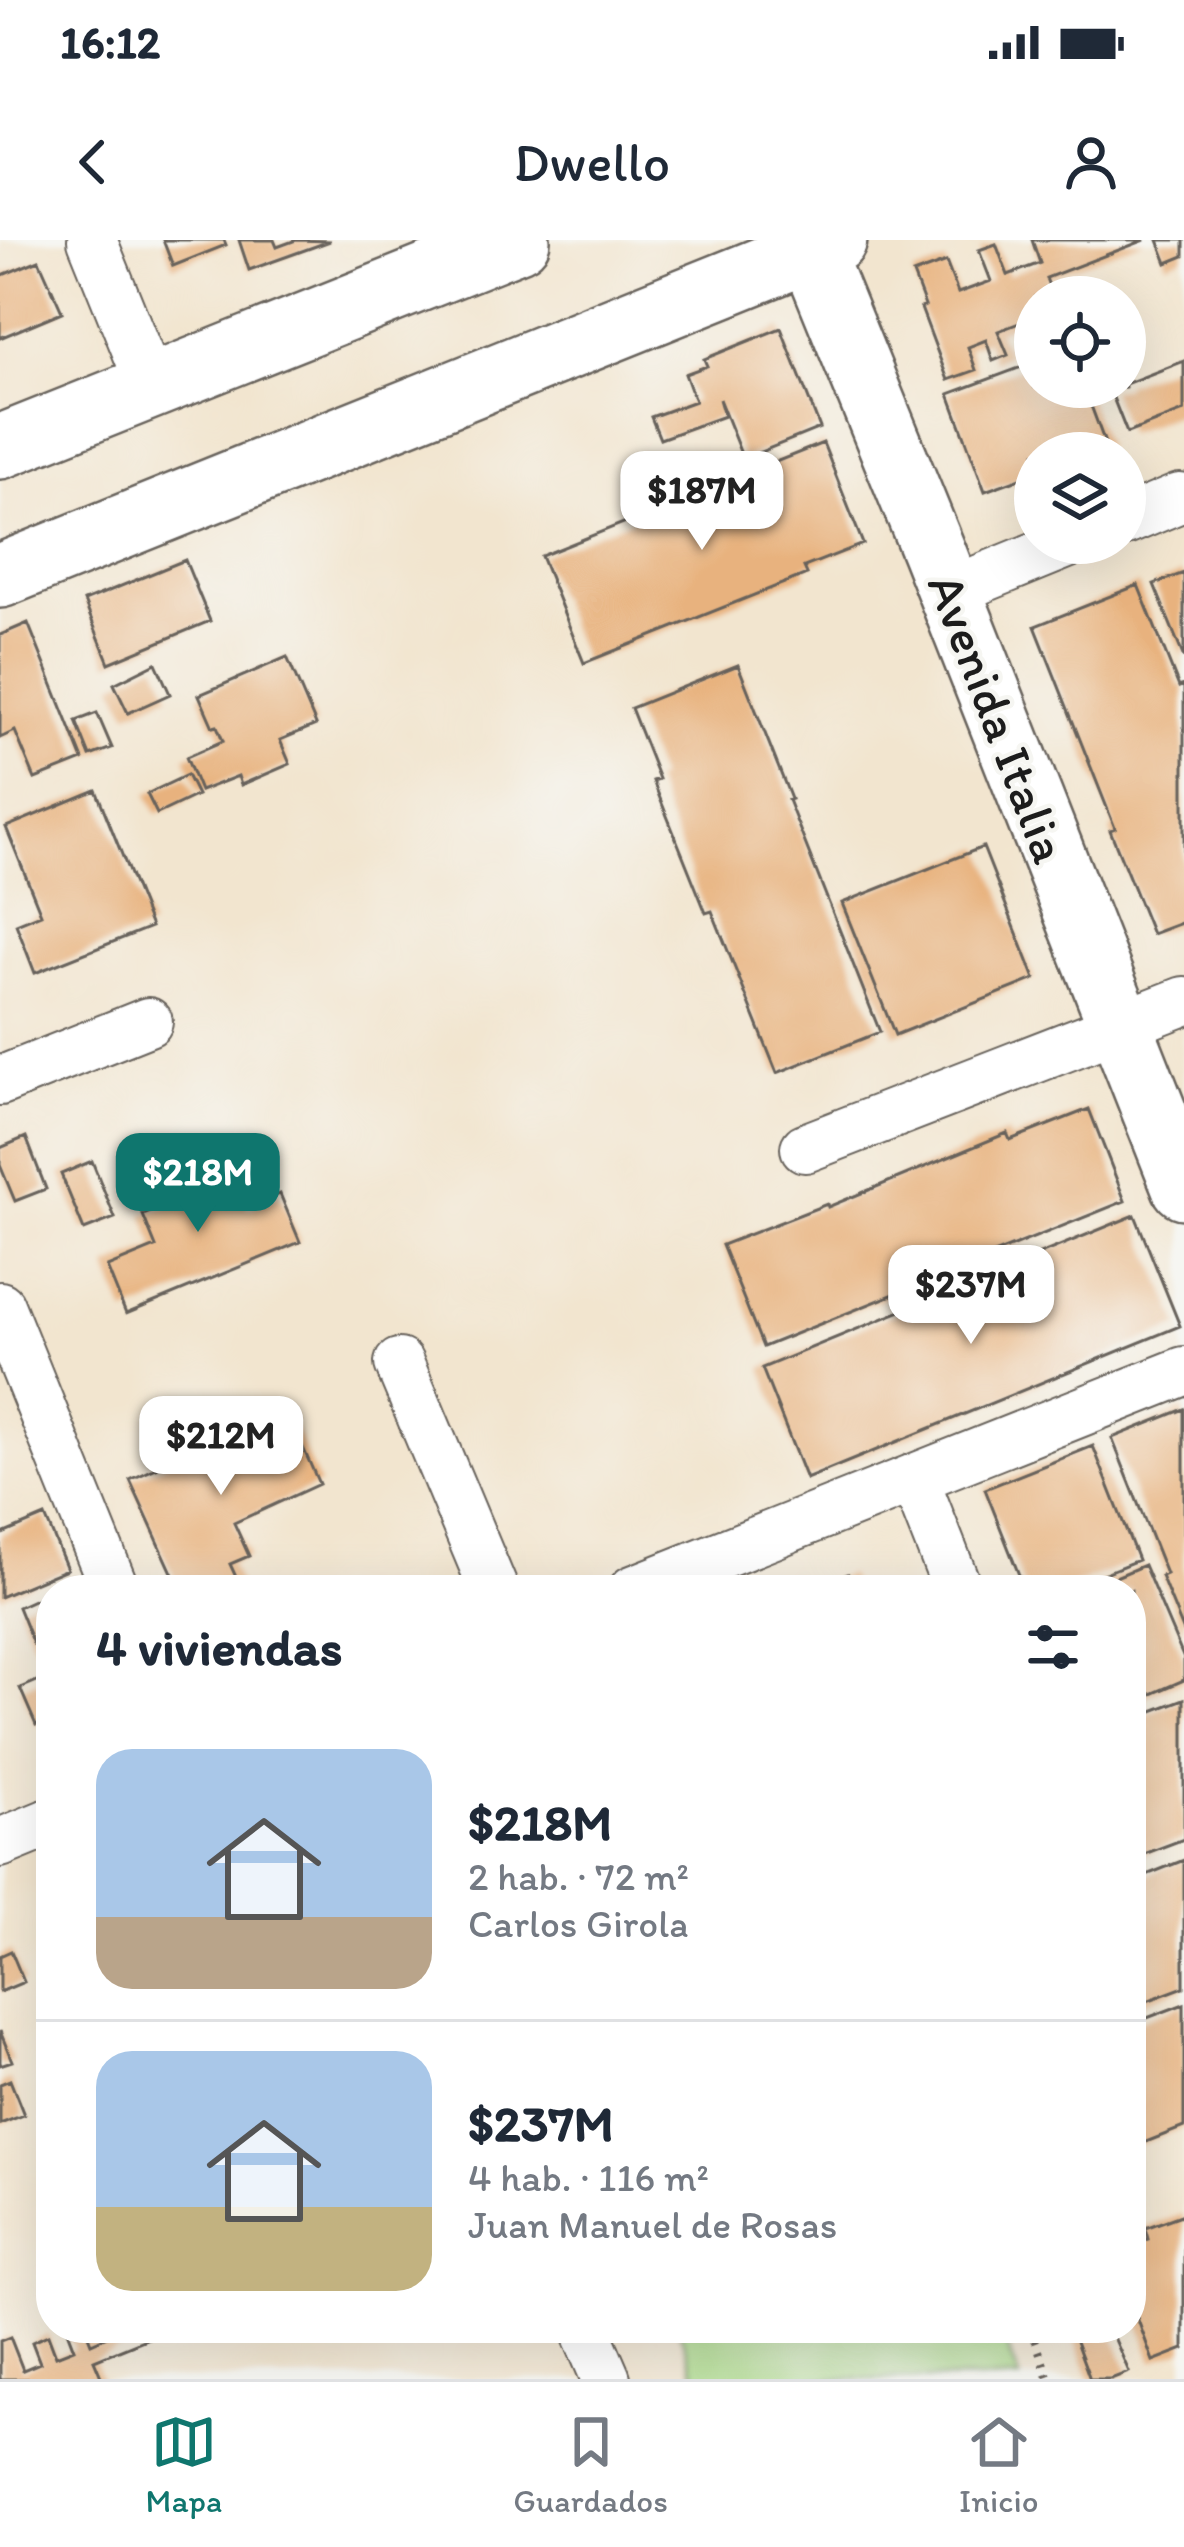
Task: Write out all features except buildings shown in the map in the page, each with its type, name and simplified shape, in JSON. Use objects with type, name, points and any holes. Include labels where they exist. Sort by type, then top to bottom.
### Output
[{"type":"main road","points":[[0,447],[518,240]]},
{"type":"main road","points":[[0,576],[816,242]]},
{"type":"main road","name":"Avenida Italia","points":[[816,242],[1184,1187]]},
{"type":"street","points":[[92,240],[151,386]]},
{"type":"street","points":[[1146,512],[1180,498]]},
{"type":"street","points":[[949,592],[1018,564]]},
{"type":"street","points":[[805,1148],[1184,1001]]},
{"type":"street","points":[[0,1081],[148,1022]]},
{"type":"street","points":[[0,1306],[109,1575]]},
{"type":"street","points":[[399,1363],[488,1575]]},
{"type":"street","points":[[671,1575],[1184,1371]]},
{"type":"street","points":[[914,1478],[952,1575]]},
{"type":"street","points":[[0,1843],[36,1832]]},
{"type":"street","points":[[590,2343],[606,2379]]},
{"type":"street","points":[[622,2343],[622,2379]]},
{"type":"path","points":[[1036,2343],[1049,2379]]},
{"type":"green space","points":[[684,2343],[1006,2343],[1020,2379],[698,2379]]}]
